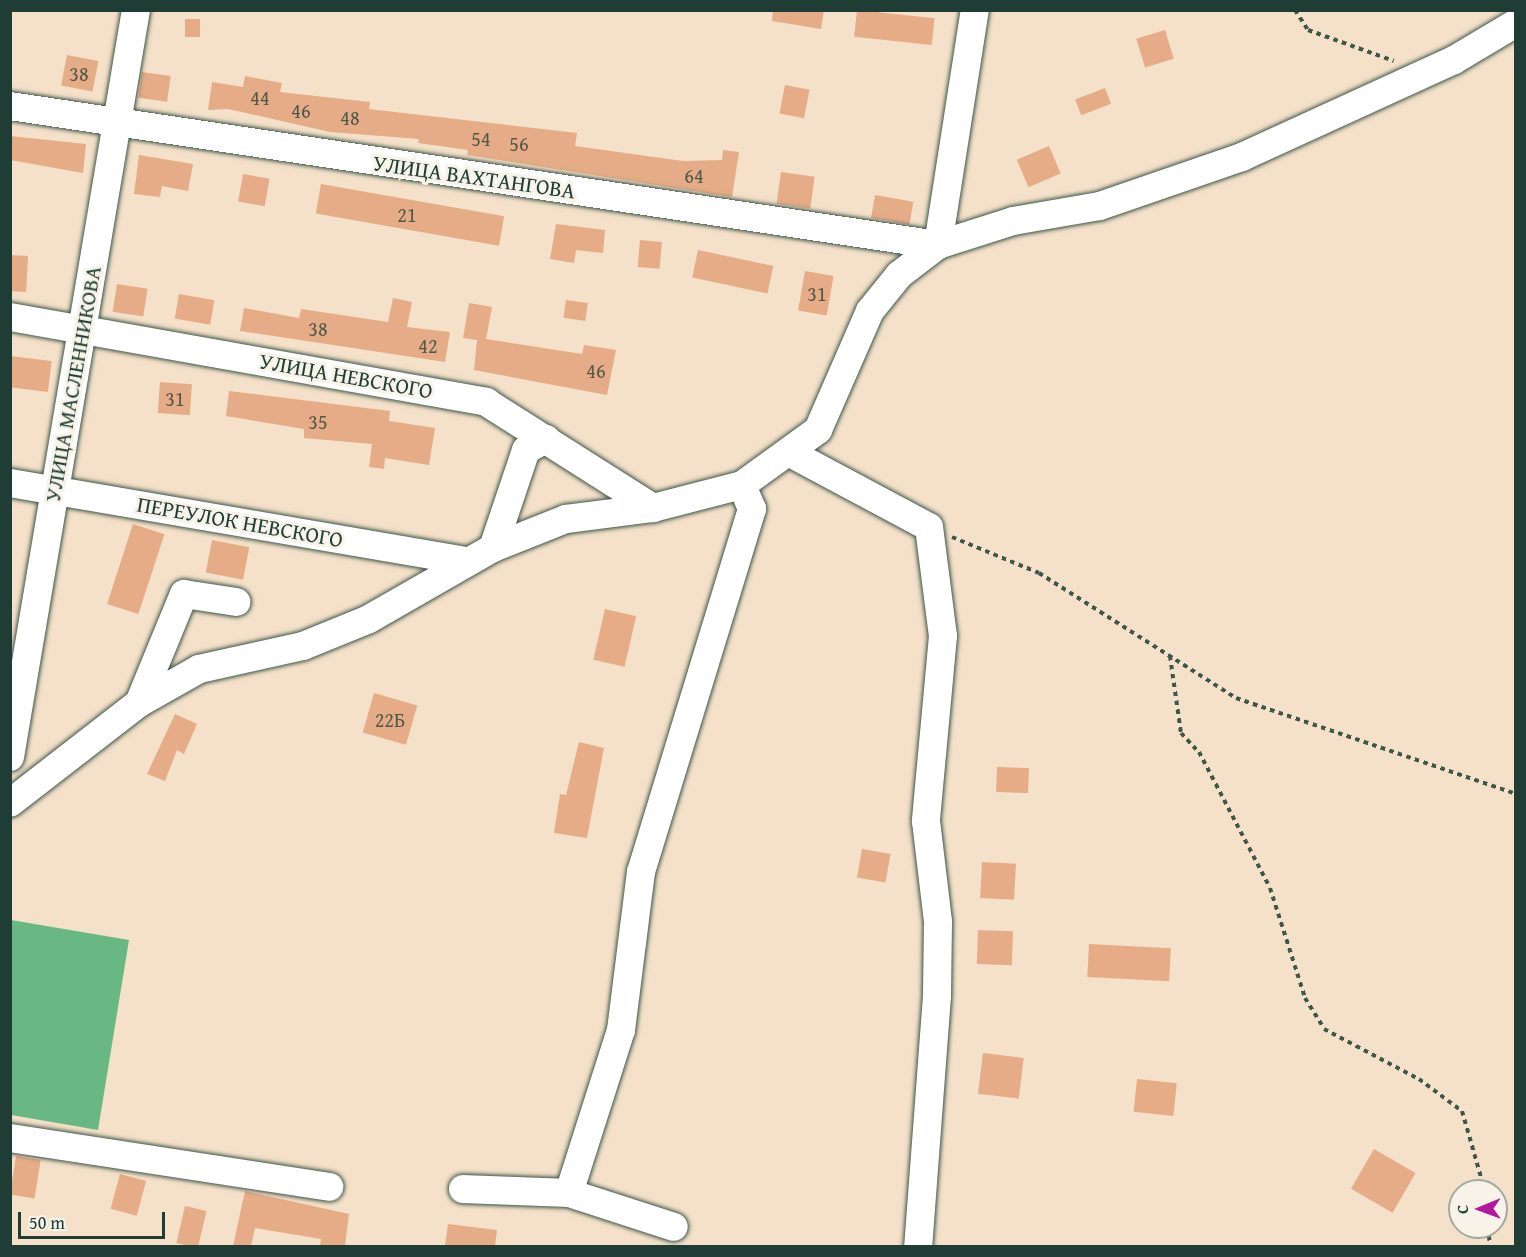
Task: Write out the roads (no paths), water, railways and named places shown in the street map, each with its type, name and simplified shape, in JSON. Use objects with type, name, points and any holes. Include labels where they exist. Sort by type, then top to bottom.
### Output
[{"type":"street","name":"УЛИЦА МАСЛЕННИКОВА","points":[[10,757],[136,10]]},
{"type":"street","points":[[938,245],[975,10]]},
{"type":"street","points":[[10,803],[139,703],[199,669],[303,646],[369,619],[494,548],[566,519],[653,508],[742,485],[792,454],[818,430],[875,304],[899,275],[938,245],[1013,220],[1100,206],[1242,157],[1454,60],[1515,22]]},
{"type":"street","name":"УЛИЦА ВАХТАНГОВА","points":[[10,106],[117,124],[938,245]]},
{"type":"street","name":"УЛИЦА НЕВСКОГО","points":[[10,316],[83,327],[486,402],[653,508]]},
{"type":"street","points":[[494,548],[526,450],[546,439]]},
{"type":"street","points":[[792,454],[929,527],[943,636],[926,821],[938,922],[938,996],[918,1246]]},
{"type":"street","name":"ПЕРЕУЛОК НЕВСКОГО","points":[[10,483],[468,561]]},
{"type":"street","points":[[569,1193],[621,1030],[641,872],[752,509],[742,485]]},
{"type":"street","points":[[139,703],[184,594],[236,602]]},
{"type":"street","points":[[10,1138],[329,1187]]},
{"type":"street","points":[[463,1190],[569,1193],[674,1227]]}]
